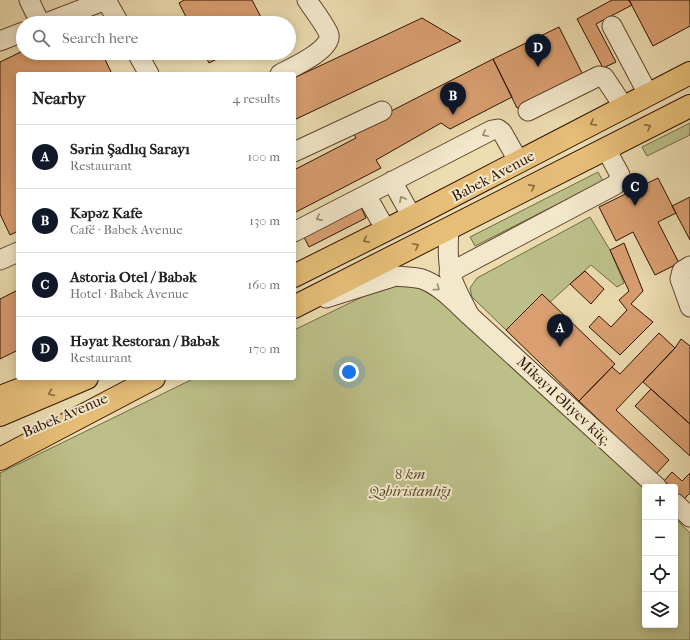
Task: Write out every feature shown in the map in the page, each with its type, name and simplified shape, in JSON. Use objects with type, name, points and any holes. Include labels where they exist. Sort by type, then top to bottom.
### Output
[{"type":"main road","name":"Babek Avenue","points":[[296,275],[412,217],[690,73]]},
{"type":"main road","name":"Babek Avenue","points":[[296,307],[690,106]]},
{"type":"main road","points":[[1,399],[45,380]]},
{"type":"main road","name":"Babek Avenue","points":[[1,399],[79,380]]},
{"type":"main road","name":"Babek Avenue","points":[[0,442],[148,380]]},
{"type":"main road","points":[[0,459],[149,380]]},
{"type":"street","points":[[30,0],[37,16]]},
{"type":"street","points":[[64,16],[106,0],[116,16]]},
{"type":"street","points":[[283,72],[321,50],[328,42],[329,35],[307,0]]},
{"type":"street","points":[[612,26],[648,94]]},
{"type":"street","points":[[0,41],[16,35]]},
{"type":"street","points":[[141,60],[148,72]]},
{"type":"street","points":[[528,111],[599,76],[604,77],[624,107]]},
{"type":"street","points":[[296,151],[382,111]]},
{"type":"street","points":[[296,231],[492,130],[498,129],[502,132],[519,162]]},
{"type":"street","points":[[449,273],[615,185],[619,180],[620,175],[606,149]]},
{"type":"street","points":[[392,181],[412,217]]},
{"type":"street","points":[[366,194],[386,230]]},
{"type":"street","points":[[449,229],[447,256],[449,273],[454,287],[470,316]]},
{"type":"street","points":[[0,260],[16,253]]},
{"type":"street","points":[[690,266],[682,271],[680,279],[690,308]]},
{"type":"street","name":"Mikayıl Əliyev küç.","points":[[296,307],[396,276],[421,279],[429,282],[470,316],[654,484]]},
{"type":"street","points":[[678,506],[690,517]]},
{"type":"green space","points":[[690,123],[690,135],[647,156],[642,147]]},
{"type":"green space","points":[[598,172],[603,181],[475,246],[470,237]]},
{"type":"green space","points":[[590,217],[610,250],[624,283],[617,287],[591,265],[550,302],[542,294],[506,330],[472,297],[470,288],[477,278]]},
{"type":"green space","name":"8 km Qəbiristanlığı","points":[[389,284],[414,285],[461,313],[642,487],[642,628],[678,628],[678,521],[690,533],[690,640],[0,640],[0,473],[191,380],[296,380],[296,329]]},
{"type":"building","points":[[184,0],[252,0],[260,16],[186,16],[179,3]]},
{"type":"building","points":[[612,0],[629,0],[632,5],[596,24],[616,62],[603,68],[577,19]]},
{"type":"building","points":[[629,0],[690,0],[690,26],[653,46]]},
{"type":"building","points":[[422,18],[461,41],[296,119],[296,77]]},
{"type":"building","points":[[559,27],[583,75],[517,108],[493,59]]},
{"type":"building","points":[[16,54],[16,60],[105,60],[111,72],[16,72],[16,232],[10,235],[0,214],[0,62]]},
{"type":"building","points":[[493,59],[512,97],[450,129],[441,123],[376,160],[381,168],[296,212],[296,169],[356,138],[352,131]]},
{"type":"building","points":[[208,60],[215,60],[209,63]]},
{"type":"building","points":[[658,178],[676,213],[658,222],[679,263],[655,275],[633,232],[616,241],[599,207]]},
{"type":"building","points":[[690,197],[690,240],[672,206]]},
{"type":"building","points":[[361,207],[366,218],[309,247],[304,237]]},
{"type":"building","points":[[624,243],[643,291],[631,304],[653,322],[620,355],[589,327],[599,316],[611,327],[627,310],[619,300],[629,291],[610,250]]},
{"type":"building","points":[[585,271],[604,289],[591,304],[570,284]]},
{"type":"building","points":[[16,291],[16,351],[0,359],[0,299]]},
{"type":"building","points":[[542,294],[615,364],[579,401],[506,330]]},
{"type":"building","points":[[659,333],[675,348],[616,410],[669,460],[656,474],[579,401],[612,367],[620,374]]},
{"type":"building","points":[[681,339],[690,346],[690,424],[643,382],[675,348]]},
{"type":"building","points":[[651,389],[690,424],[690,456],[635,406]]},
{"type":"building","points":[[672,472],[682,481],[690,473],[690,493],[684,499],[678,494],[678,484],[668,484],[664,481]]},
{"type":"place","name":"Həyat Restoran / Babək","points":[[538,67]]},
{"type":"place","name":"Kəpəz Kafe","points":[[453,115]]},
{"type":"place","name":"Astoria Otel / Babək","points":[[635,206]]},
{"type":"place","name":"Sərin Şadlıq Sarayı","points":[[560,347]]}]
